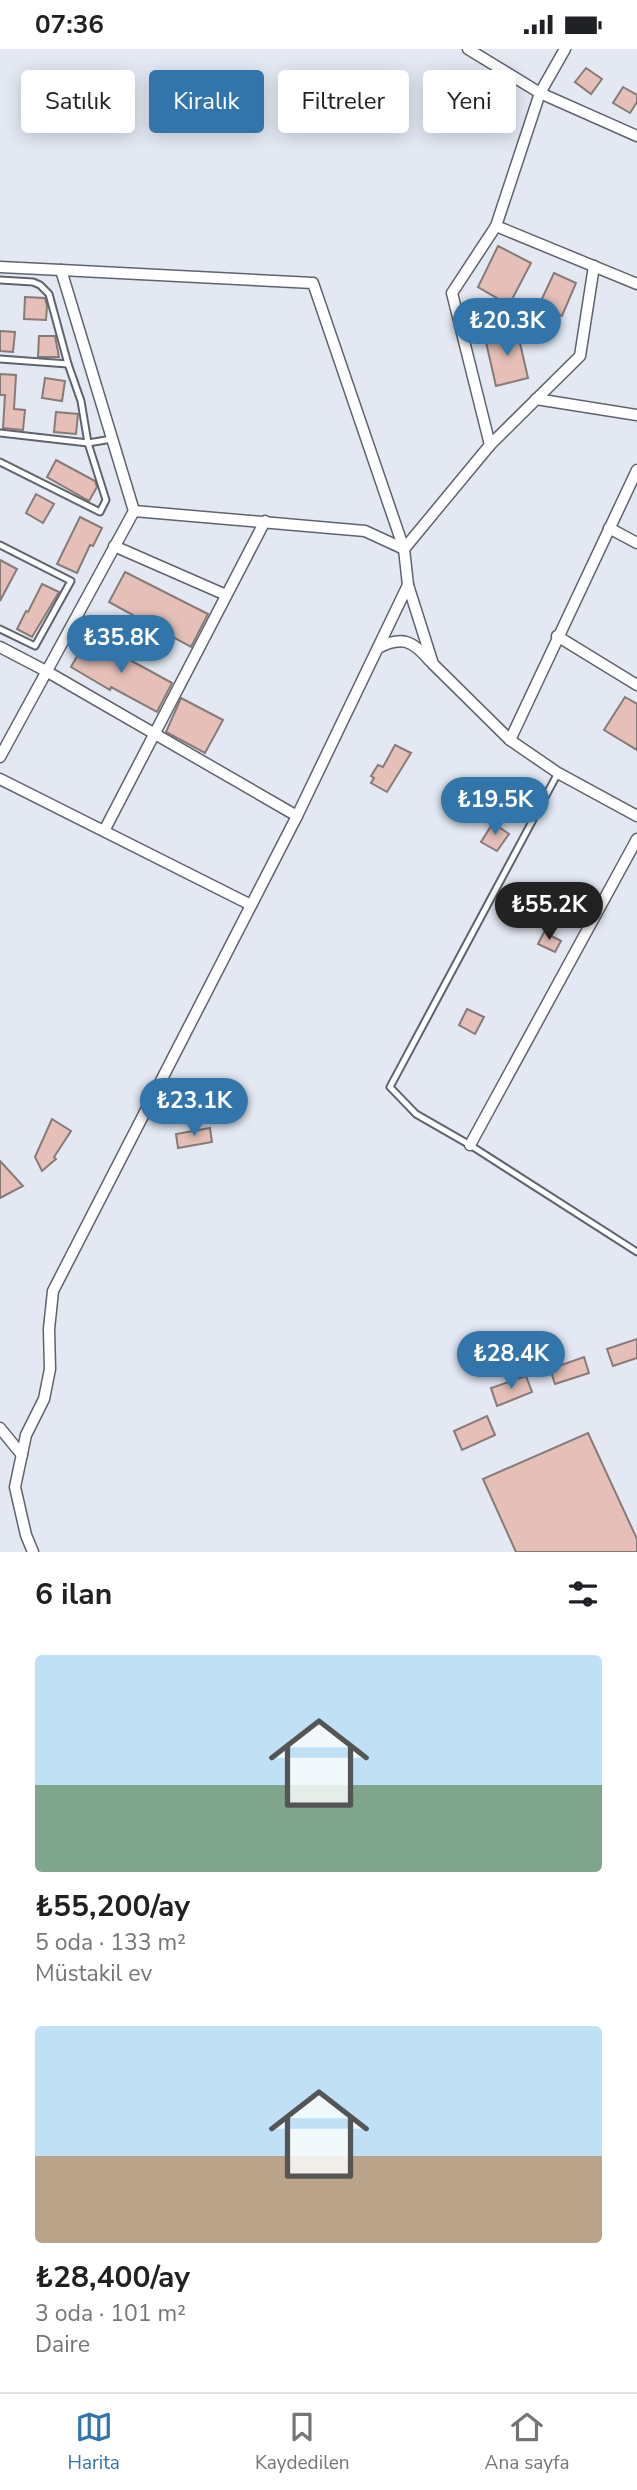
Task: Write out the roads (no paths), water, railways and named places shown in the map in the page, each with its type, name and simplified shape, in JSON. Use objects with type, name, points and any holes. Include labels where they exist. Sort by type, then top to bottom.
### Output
[{"type":"street","points":[[468,49],[540,93],[637,136]]},
{"type":"street","points":[[490,445],[452,293],[496,226],[540,93],[565,49]]},
{"type":"street","points":[[496,226],[637,284]]},
{"type":"street","points":[[404,549],[490,445],[580,356],[594,266]]},
{"type":"street","points":[[0,267],[313,283],[404,549],[408,585],[433,664]]},
{"type":"street","points":[[0,757],[134,510],[61,270]]},
{"type":"street","points":[[536,400],[637,415]]},
{"type":"street","points":[[510,740],[637,470]]},
{"type":"street","points":[[134,510],[365,531],[404,549]]},
{"type":"street","points":[[104,831],[265,521]]},
{"type":"street","points":[[610,528],[637,543]]},
{"type":"street","points":[[114,546],[226,595]]},
{"type":"street","points":[[33,1552],[15,1487],[26,1435],[44,1399],[50,1369],[49,1329],[53,1291],[297,816],[408,585]]},
{"type":"street","points":[[557,636],[637,685]]},
{"type":"street","points":[[378,649],[393,640],[411,642],[510,740],[558,773],[637,816]]},
{"type":"street","points":[[0,647],[297,816]]},
{"type":"street","points":[[0,779],[251,905]]},
{"type":"street","points":[[470,1145],[637,839]]},
{"type":"street","points":[[0,1428],[22,1455]]},
{"type":"lane","points":[[0,280],[33,282],[45,288],[49,294],[81,401],[88,443],[106,500],[100,512],[0,462]]},
{"type":"lane","points":[[0,359],[68,364]]},
{"type":"lane","points":[[0,433],[88,443],[112,439]]},
{"type":"lane","points":[[0,545],[71,581],[35,646],[0,629]]},
{"type":"lane","points":[[558,773],[390,1087],[416,1114],[470,1145],[637,1252]]}]
